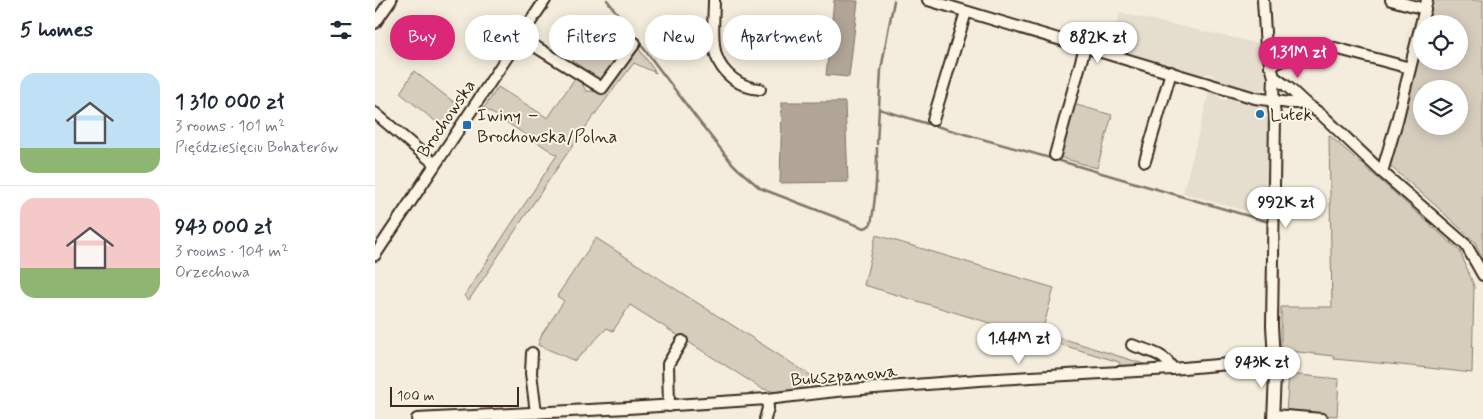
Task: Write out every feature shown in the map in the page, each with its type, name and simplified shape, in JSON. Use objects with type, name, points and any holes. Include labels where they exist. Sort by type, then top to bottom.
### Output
[{"type":"street","points":[[375,23],[391,0]]},
{"type":"street","name":"Brochowska","points":[[535,15],[545,0]]},
{"type":"street","points":[[714,0],[714,44],[723,68],[734,80],[748,87],[760,89]]},
{"type":"street","points":[[928,0],[949,3],[966,12],[1255,98],[1305,103]]},
{"type":"street","points":[[1263,0],[1266,48],[1273,77],[1275,115],[1272,326],[1274,360],[1273,417],[1322,419]]},
{"type":"street","points":[[1382,172],[1397,121],[1426,4],[1391,0]]},
{"type":"street","points":[[933,120],[966,12]]},
{"type":"street","points":[[1055,155],[1085,47]]},
{"type":"street","points":[[1270,66],[1295,54],[1316,49],[1335,48],[1410,68]]},
{"type":"street","name":"Brochowska","points":[[375,255],[505,60]]},
{"type":"street","points":[[557,60],[602,88],[623,60]]},
{"type":"street","points":[[1145,160],[1171,72]]},
{"type":"street","points":[[1273,77],[1322,115],[1382,172],[1466,244],[1483,274]]},
{"type":"street","points":[[375,113],[435,164]]},
{"type":"street","points":[[669,406],[668,364],[682,341]]},
{"type":"street","points":[[1132,345],[1161,356],[1171,365],[1172,369]]},
{"type":"street","points":[[532,353],[531,373],[536,413]]},
{"type":"street","name":"Bukszpanowa","points":[[417,419],[669,406],[979,380],[1172,369],[1274,360]]},
{"type":"street","points":[[765,419],[768,408],[767,399]]},
{"type":"shaded area","points":[[834,0],[858,1],[849,77],[826,75],[828,60],[841,60],[841,15],[832,15]]},
{"type":"shaded area","points":[[1431,0],[1483,0],[1483,262],[1475,242],[1389,165],[1413,68],[1413,70],[1468,70],[1468,15],[1427,15]]},
{"type":"shaded area","points":[[1120,13],[1257,43],[1265,71],[1266,86],[1258,93],[1255,93],[1220,83],[1213,75],[1207,73],[1199,78],[1108,50]]},
{"type":"shaded area","points":[[637,46],[645,60],[656,73],[634,63],[570,150],[469,300],[464,296],[557,155],[484,108],[498,87],[548,118],[577,75],[586,91],[603,92],[627,60],[635,60],[635,49]]},
{"type":"shaded area","points":[[572,60],[619,60],[605,79],[595,80],[570,64]]},
{"type":"shaded area","points":[[414,71],[460,107],[445,129],[400,93]]},
{"type":"shaded area","points":[[1210,89],[1215,91],[1220,99],[1226,100],[1234,96],[1267,106],[1271,109],[1270,218],[1183,193]]},
{"type":"shaded area","points":[[782,102],[845,102],[848,182],[780,183]]},
{"type":"shaded area","points":[[1073,104],[1112,115],[1097,168],[1059,157]]},
{"type":"shaded area","points":[[1329,135],[1460,251],[1474,286],[1472,373],[1334,359],[1334,356],[1281,350],[1281,307],[1332,307]]},
{"type":"shaded area","points":[[876,235],[1054,288],[1042,332],[1150,366],[1121,368],[1119,362],[864,285]]},
{"type":"shaded area","points":[[596,238],[832,389],[778,393],[761,388],[630,305],[613,331],[607,328],[575,361],[538,345],[542,334],[564,301],[557,296]]},
{"type":"shaded area","points":[[1289,374],[1339,379],[1337,416],[1286,412]]},
{"type":"waterway","points":[[607,0],[731,162],[760,188],[864,228],[867,227],[871,224],[874,205],[877,148]]},
{"type":"waterway","points":[[877,144],[881,70],[894,1]]},
{"type":"waterway","points":[[879,109],[928,124]]},
{"type":"waterway","points":[[936,126],[1050,158]]},
{"type":"waterway","points":[[1057,160],[1269,222]]},
{"type":"place","name":"Lutek","points":[[1260,114]]},
{"type":"place","name":"Iwiny – Brochowska/Polna","points":[[467,125]]}]
